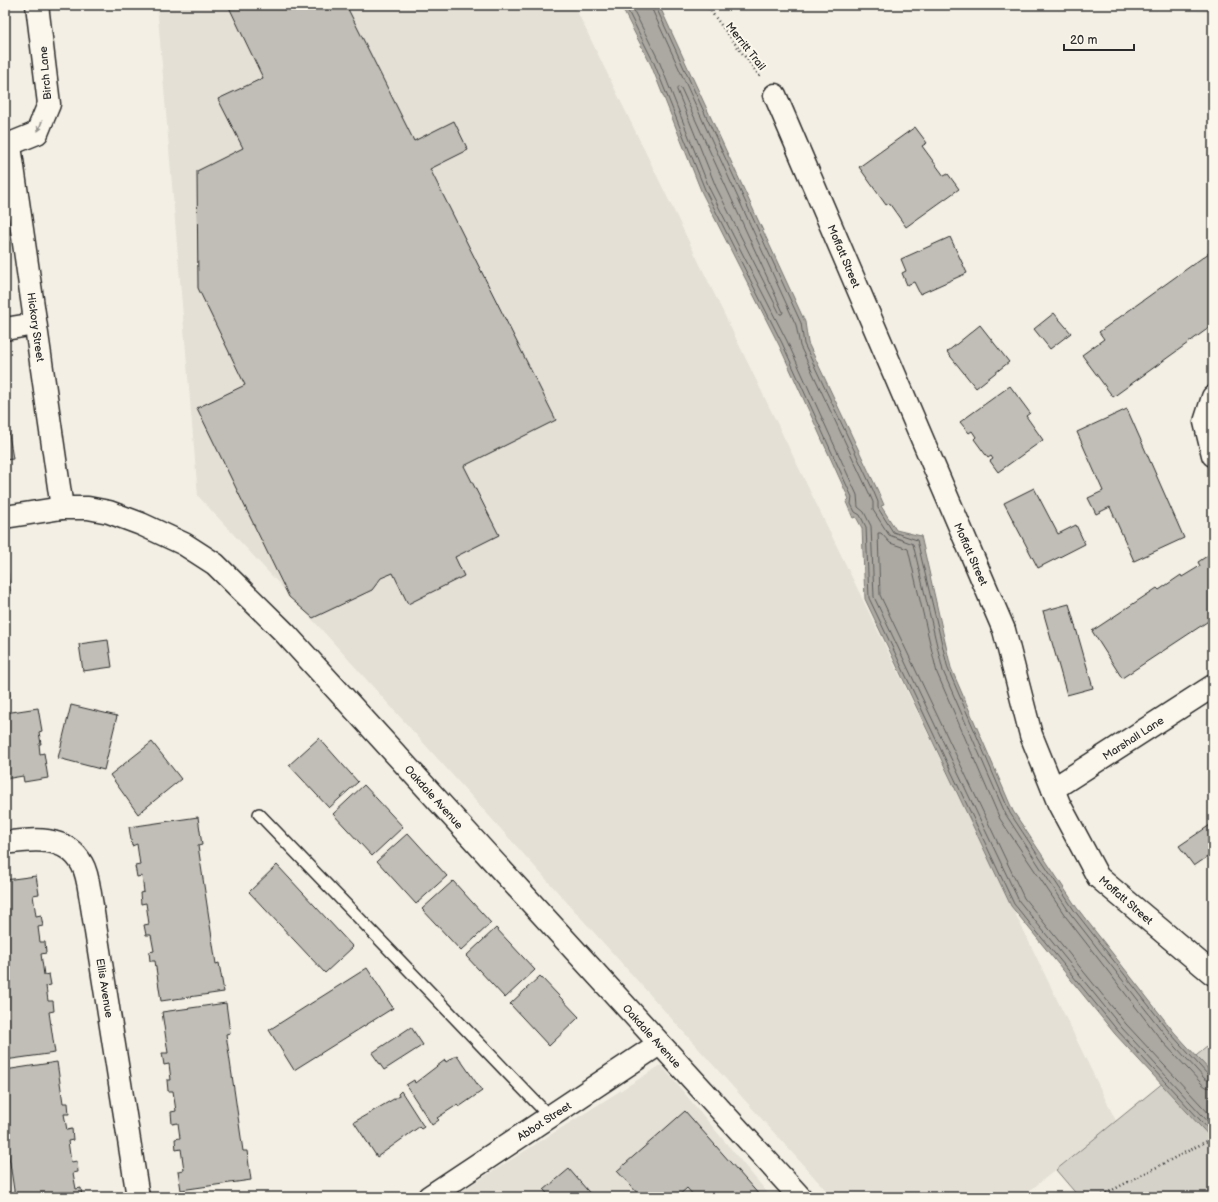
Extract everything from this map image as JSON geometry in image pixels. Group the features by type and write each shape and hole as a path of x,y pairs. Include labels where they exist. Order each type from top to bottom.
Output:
{"street":[{"name":"Birch Lane","path":"8,146 37,133 49,104 37,5"},
{"name":"Moffatt Street","path":"775,95 1004,630 1031,735 1059,804 1098,877 1213,974"},
{"name":"Hickory Street","path":"8,146 62,508"},
{"path":"5,329 35,324"},
{"path":"1213,398 1205,422 1213,455"},
{"name":"Oakdale Avenue","path":"5,517 62,508 88,508 122,517 184,544 215,564 284,632 800,1197"},
{"name":"Marshall Lane","path":"1053,790 1213,686"},
{"name":"Ellis Avenue","path":"5,843 33,839 48,840 72,851 83,865 92,900 138,1197"},
{"name":"Abbot Street","path":"429,1197 551,1118 659,1044"}],"lane":[{"path":"259,814 551,1118"}],"path":[{"name":"Merritt Trail","path":"706,5 732,41 775,95"},
{"path":"1099,1197 1213,1138"},
{"path":"1208,1140 1213,1146"}],"shaded area":[{"path":"157,5 574,5 1116,1121 1022,1197 832,1197 321,629 198,496"},
{"path":"1145,5 1213,5 1213,13"},
{"path":"1213,1042 1213,1197 1079,1197 1056,1170"},
{"path":"661,1065 771,1197 452,1197"}],"water":[{"path":"618,5 659,5 805,322 808,343 877,489 884,505 881,506 896,530 921,536 951,668 1013,811 1077,908 1174,1032 1213,1074 1213,1140 1115,1034 1011,906 865,599 862,528 856,517 853,518 846,502 849,499 779,345 702,193 651,65 622,8"}],"building":[{"path":"228,5 346,5 414,141 454,121 468,150 430,169 556,420 464,466 499,535 455,557 464,576 408,604 393,573 381,578 372,590 313,618 289,597 197,408 245,385 198,288 197,171 243,148 218,99 263,78"},
{"path":"915,127 927,143 922,146 944,176 948,174 959,189 906,227 889,203 886,205 859,167"},
{"path":"950,237 967,273 920,294 914,282 907,285 902,273 906,271 901,259"},
{"path":"1213,250 1213,325 1113,397 1082,355 1104,339 1099,332"},
{"path":"1054,313 1071,333 1050,349 1034,329"},
{"path":"980,325 1009,362 976,388 947,352"},
{"path":"1010,386 1030,413 1026,416 1043,440 998,472 990,461 993,459 991,456 988,458 974,439 976,437 972,431 969,433 960,422"},
{"path":"5,409 13,459 5,460"},
{"path":"1127,409 1184,538 1134,561 1110,507 1096,514 1088,498 1103,491 1077,432"},
{"path":"1034,488 1058,534 1076,525 1085,544 1038,568 1004,503"},
{"path":"1213,552 1213,618 1122,678 1092,631 1157,588 1159,590 1181,575 1182,577 1200,566 1198,562"},
{"path":"5,566 7,566 10,591 5,591"},
{"path":"1069,604 1093,688 1067,695 1043,611"},
{"path":"108,640 112,667 83,671 79,644"},
{"path":"6,667 10,696 5,697 5,668"},
{"path":"71,705 117,716 104,770 58,758"},
{"path":"38,708 42,731 39,732 41,744 39,744 40,754 44,753 48,778 24,782 23,776 5,779 5,713"},
{"path":"319,738 358,782 329,808 289,765"},
{"path":"152,742 181,779 138,814 110,775"},
{"path":"364,785 403,827 372,856 333,814"},
{"path":"198,817 202,845 198,846 216,964 219,963 224,992 161,1001 155,961 150,961 149,952 154,951 151,935 146,935 144,925 149,924 146,903 141,904 140,893 144,892 142,876 137,877 135,866 140,865 137,844 132,846 129,827"},
{"path":"1213,823 1213,853 1194,866 1179,846"},
{"path":"408,833 447,876 416,904 377,861"},
{"path":"277,865 353,947 325,973 249,892"},
{"path":"36,876 39,894 33,895 36,916 41,915 43,926 38,927 40,942 45,942 46,953 41,954 44,975 49,974 51,985 46,986 48,1001 53,1001 54,1011 49,1012 55,1053 5,1060 5,880"},
{"path":"453,881 491,923 461,951 422,909"},
{"path":"496,928 535,970 505,998 466,956"},
{"path":"367,968 393,1008 294,1070 269,1030"},
{"path":"540,976 579,1017 549,1046 510,1004"},
{"path":"226,1003 230,1033 226,1034 243,1151 247,1151 251,1180 181,1190 178,1171 184,1170 181,1149 176,1150 175,1139 180,1138 178,1123 172,1124 171,1112 176,1111 173,1091 168,1091 167,1080 171,1080 169,1064 164,1065 162,1053 168,1053 162,1012"},
{"path":"411,1027 423,1045 384,1070 372,1053"},
{"path":"457,1055 482,1091 459,1107 457,1105 437,1118 439,1120 432,1125 406,1085 414,1080 415,1083 445,1060 446,1062"},
{"path":"57,1062 63,1103 68,1103 69,1114 64,1114 67,1130 72,1129 73,1140 68,1141 71,1162 77,1161 78,1172 73,1173 76,1189 81,1188 82,1197 15,1197 5,1129 5,1070"},
{"path":"401,1091 424,1127 421,1129 419,1127 377,1157 354,1122 399,1096 398,1094"},
{"path":"685,1111 761,1197 695,1197 687,1188 677,1197 641,1197 617,1171"},
{"path":"569,1169 593,1197 550,1197 544,1190"}]}
